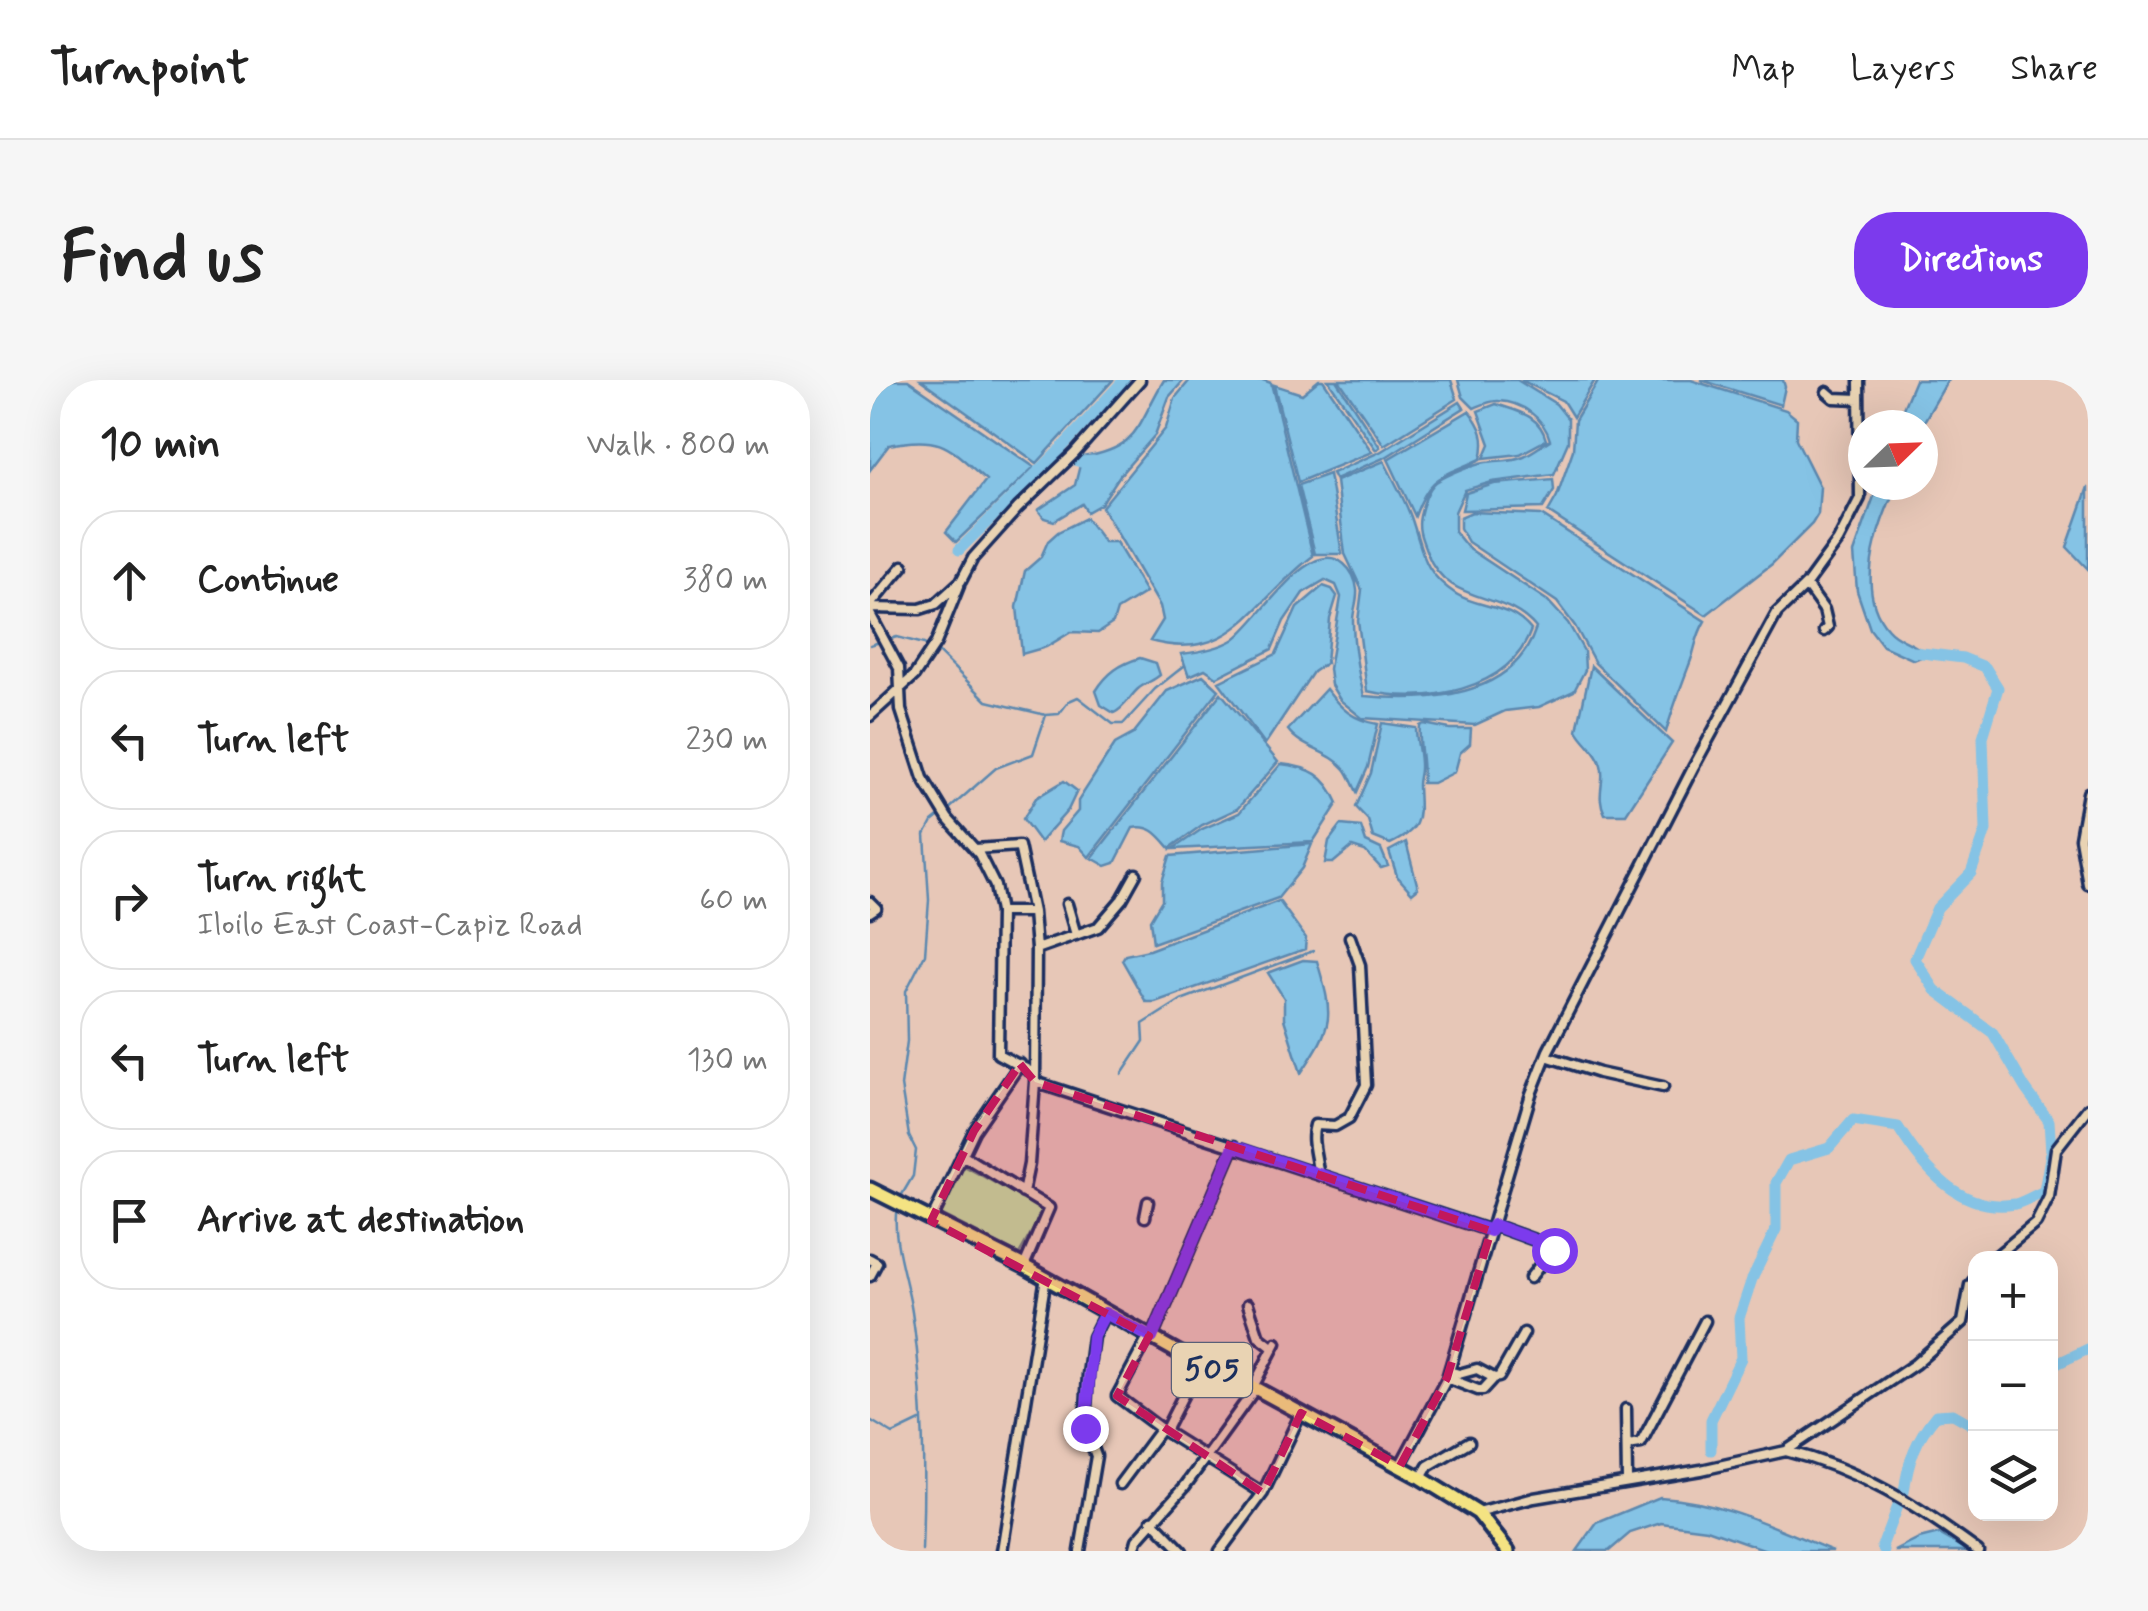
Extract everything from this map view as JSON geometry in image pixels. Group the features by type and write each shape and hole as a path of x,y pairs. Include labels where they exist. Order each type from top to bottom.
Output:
{"main road":[{"name":"505","path":"870,1190 1046,1277 1199,1364 1254,1388 1400,1466 1478,1513 1508,1551"}],"street":[{"path":"870,716 914,676 936,643 974,558 1140,380"},
{"path":"1400,1466 1448,1375 1530,1094 1546,1056 1694,766 1778,614 1838,542 1860,498 1859,380"},
{"path":"1827,392 1834,398 1858,398"},
{"path":"870,609 903,566"},
{"path":"870,609 920,609 936,604 961,581"},
{"path":"1806,585 1824,610 1828,627 1824,630"},
{"path":"870,609 880,637 899,668 902,710 923,778 948,819 975,849 995,886 1000,912 998,1054 1020,1064 1035,1078 1234,1146 1554,1247 1530,1278"},
{"path":"2088,793 2080,838 2088,884"},
{"path":"975,849 1019,846 1032,912 1036,950 1035,1078 1023,1193"},
{"path":"1036,950 1098,927 1122,899 1136,874"},
{"path":"870,902 876,908 870,912"},
{"path":"1066,904 1076,935"},
{"path":"1000,912 1032,912"},
{"path":"1318,1173 1312,1137 1316,1125 1335,1126 1349,1118 1366,1085 1360,965 1350,937"},
{"path":"1546,1056 1598,1073 1663,1087"},
{"path":"931,1221 974,1131 1020,1064"},
{"path":"2002,1251 2036,1223 2049,1197 2056,1149 2086,1114"},
{"path":"1234,1146 1151,1337 1116,1396 1263,1493"},
{"path":"962,1155 1050,1208 1024,1266"},
{"path":"1145,1217 1148,1202"},
{"path":"870,1258 877,1263 870,1276"},
{"path":"1002,1551 1046,1277"},
{"path":"1478,1513 1786,1451 1915,1364 1963,1322 1968,1296"},
{"path":"1134,1551 1137,1540 1207,1457 1254,1388 1274,1345 1259,1337 1248,1304"},
{"path":"1080,1551 1096,1456 1085,1428 1088,1374 1093,1336 1105,1313"},
{"path":"1628,1445 1642,1444 1705,1321"},
{"path":"1448,1375 1484,1390 1499,1376 1524,1333"},
{"path":"1120,1484 1163,1430 1199,1364"},
{"path":"1448,1375 1477,1369 1494,1378"},
{"path":"1626,1409 1627,1480"},
{"path":"1220,1551 1263,1493 1301,1413"},
{"path":"1420,1478 1428,1466 1469,1442"},
{"path":"1786,1451 1817,1458 1873,1480 1978,1551"},
{"path":"1152,1520 1182,1551"},
{"path":"1230,1541 1237,1551"}],"highlighted area":[{"path":"1020,1064 1035,1082 1491,1231 1447,1378 1400,1466 1301,1413 1263,1493 1117,1396 1149,1336 931,1221 974,1131"}],"green space":[{"path":"964,1166 1044,1210 1019,1254 940,1214"}],"water":[{"path":"870,380 908,380 1034,467 956,542 946,532 986,480 944,446 921,441 889,445 870,470"},
{"path":"921,380 1113,380 1037,463"},
{"path":"1164,380 1184,380 1169,397 1155,435 1101,504 1087,512 1082,504 1054,521 1044,518 1038,510 1075,485 1082,457 1115,448 1135,432"},
{"path":"1190,380 1271,383 1313,556 1223,636 1179,646 1150,641 1163,620 1160,606 1102,507 1166,428 1175,398"},
{"path":"1323,380 1372,452 1298,482 1274,385 1302,394"},
{"path":"1328,380 1336,380 1380,447 1376,450"},
{"path":"1339,380 1451,380 1457,399 1384,445"},
{"path":"1458,380 1517,380 1556,404 1568,419 1568,442 1554,474 1492,482 1465,490 1455,512 1455,532 1468,548 1548,601 1568,623 1584,651 1585,670 1574,691 1539,707 1505,711 1475,725 1362,718 1340,700 1331,685 1329,669 1341,597 1336,585 1325,580 1303,593 1284,621 1272,649 1217,677 1205,669 1189,676 1181,654 1233,640 1300,570 1330,558 1347,566 1356,586 1354,639 1364,696 1414,698 1465,691 1508,669 1525,652 1536,628 1508,607 1449,582 1427,553 1419,521 1430,488 1436,482 1474,465 1520,458 1550,440 1537,418 1516,404 1496,401 1474,408 1463,397"},
{"path":"1521,380 1595,380 1573,417 1563,401"},
{"path":"1599,380 1691,380 1786,410 1797,419 1796,439 1820,487 1818,514 1772,564 1706,615 1548,512 1573,450 1575,420"},
{"path":"1701,380 1783,380 1785,387 1781,405"},
{"path":"1915,380 1948,380 1931,410 1902,410"},
{"path":"1460,402 1464,408 1386,457 1335,479 1332,473 1380,452"},
{"path":"1496,404 1533,419 1546,440 1520,454 1484,458 1490,444 1478,411"},
{"path":"1469,411 1482,434 1481,459 1432,484 1415,516 1388,459"},
{"path":"1384,461 1408,510 1425,560 1436,577 1456,594 1513,615 1531,630 1520,651 1504,668 1462,689 1414,696 1367,691 1358,621 1362,590 1345,554 1336,481"},
{"path":"1329,474 1342,554 1315,554 1298,485"},
{"path":"1553,479 1554,490 1543,508 1462,510 1466,493 1494,484"},
{"path":"2088,487 2088,569 2067,547"},
{"path":"1873,500 1891,500 1872,557 1872,596 1888,629 1926,655 1914,660 1883,646 1870,629 1857,591 1854,553"},
{"path":"1472,512 1541,515 1705,621 1666,732 1595,663 1557,602 1468,542 1460,528 1460,517"},
{"path":"1086,518 1104,542 1116,542 1146,592 1117,610 1113,623 1098,633 1071,632 1046,647 1022,654 1017,607 1025,571 1041,557 1048,541 1058,532"},
{"path":"1323,586 1337,596 1330,619 1326,663 1313,672 1265,744 1219,682 1276,654 1297,608"},
{"path":"1140,658 1156,663 1160,675 1138,689 1114,713 1101,705 1096,691 1105,679 1120,666"},
{"path":"1591,666 1672,743 1626,814 1605,814 1601,765 1577,730"},
{"path":"1203,675 1219,690 1089,857 1079,846 1059,841 1061,831 1078,811 1078,801 1115,744 1133,734 1167,691"},
{"path":"1326,689 1348,712 1378,724 1368,767 1357,792 1339,763 1301,742 1288,730"},
{"path":"1221,693 1278,762 1237,809 1202,825 1170,848 1154,832 1139,827 1133,828 1115,863 1106,866 1092,858"},
{"path":"1382,723 1416,728 1420,759 1417,820 1409,833 1390,844 1373,837 1368,820 1356,807 1371,773"},
{"path":"1420,726 1471,729 1470,744 1460,753 1455,772 1433,783 1422,783"},
{"path":"1281,764 1316,774 1338,803 1313,842 1173,849 1202,829 1239,813"},
{"path":"1064,781 1077,791 1068,810 1040,842 1023,819 1036,798"},
{"path":"1341,825 1361,827 1366,842 1381,849 1388,866 1381,868 1365,851 1352,847 1333,863 1325,863 1329,841"},
{"path":"1406,842 1418,888 1412,893 1397,876 1389,851"},
{"path":"1312,844 1302,868 1278,898 1153,943 1150,920 1162,900 1162,882 1170,856"},
{"path":"1279,901 1306,938 1305,949 1155,1002 1146,1002 1122,960 1125,955 1149,950"},
{"path":"1303,960 1317,961 1328,1020 1320,1043 1301,1073 1284,1019 1284,998 1268,973"},
{"path":"1660,1497 1727,1510 1833,1551 1769,1551 1707,1529 1661,1523 1630,1533 1609,1551 1577,1551 1597,1523"},
{"path":"1939,1534 1969,1551 1895,1551 1919,1539"}],"waterway":[{"path":"1056,454 1124,380"},
{"path":"959,550 1056,454 1081,462 1093,461"},
{"path":"870,645 897,637 924,644 937,651 987,701 1046,715 1059,714 1069,701 1078,697 1113,724 1123,724 1155,689 1184,666"},
{"path":"1711,1450 1711,1420 1741,1358 1739,1318 1776,1229 1776,1183 1789,1160 1829,1148 1853,1120 1898,1127 1932,1172 1961,1195 1978,1202 2015,1204 2044,1191 2051,1152 2049,1121 1993,1033 1935,990 1915,959 1937,908 1971,873 1986,830 1983,737 1998,688 1985,667 1963,658 1914,652"},
{"path":"948,810 996,768 1033,754 1046,715"},
{"path":"900,1198 913,1176 916,1150 909,1136 901,1086 907,1041 906,991 925,954 929,900 925,835 942,814"},
{"path":"1122,1074 1144,1041 1143,1024 1181,1000 1313,951"},
{"path":"897,1206 896,1232 912,1312 921,1402 922,1551"},
{"path":"2058,1363 2088,1349"},
{"path":"1904,1492 1914,1451 1936,1415 1953,1414 1968,1422"},
{"path":"870,1420 893,1434 920,1421"},
{"path":"1884,1551 1882,1546 1897,1506"}],"route":[{"path":"1085,1428 1093,1336 1105,1313 1152,1338 1234,1146 1491,1231 1493,1225 1532,1237 1554,1250"}]}
